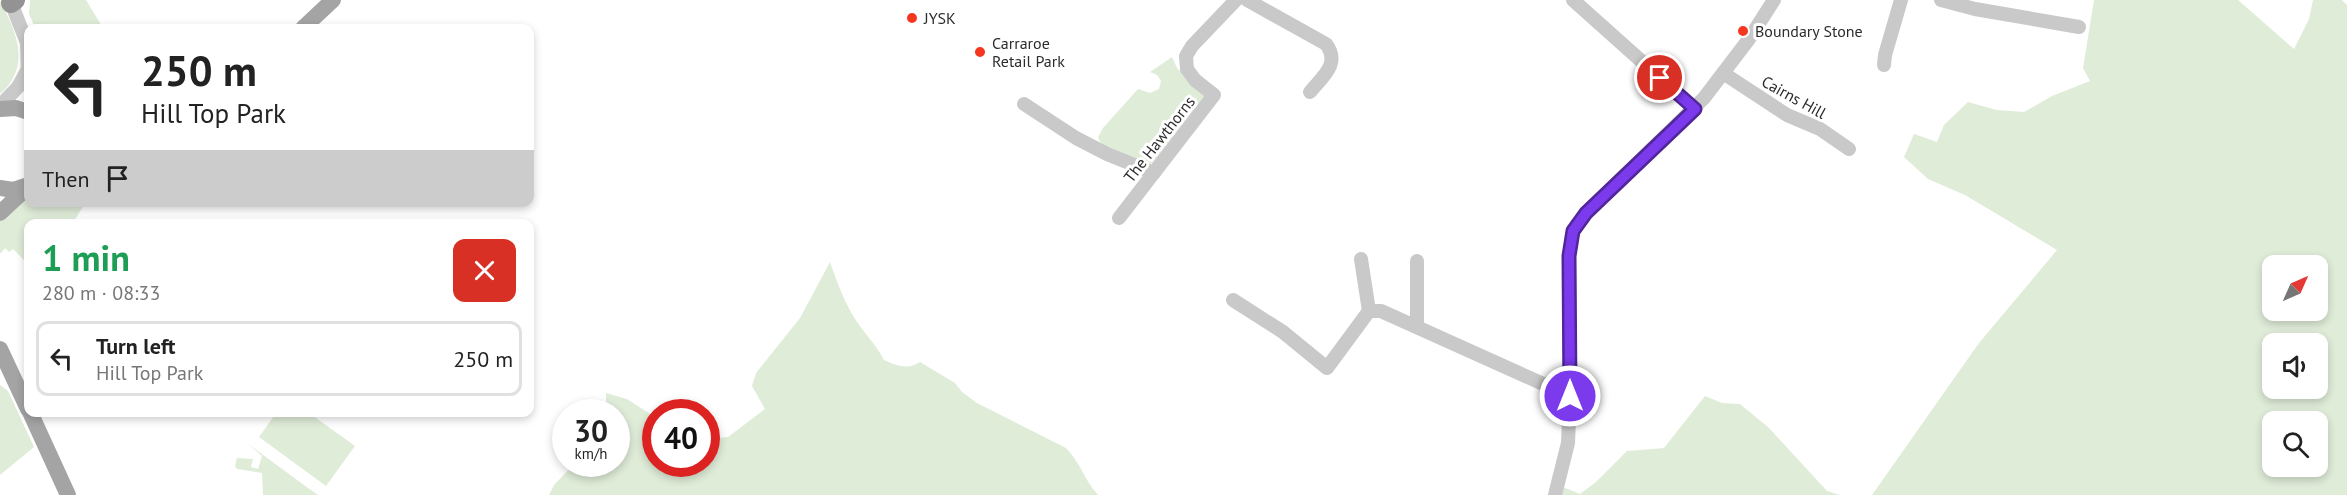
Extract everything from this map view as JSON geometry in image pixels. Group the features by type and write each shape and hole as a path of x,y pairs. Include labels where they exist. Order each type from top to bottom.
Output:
{"main road":[{"path":"307,24 333,0"},
{"path":"0,107 24,111"},
{"path":"0,188 13,190 24,187"},
{"path":"0,213 24,190"},
{"path":"0,349 24,400"},
{"path":"0,378 16,382"},
{"path":"32,417 68,495"}],"street":[{"name":"The Hawthorns","path":"1119,218 1214,95 1195,80 1187,69 1186,56 1236,0"},
{"path":"1247,0 1326,44 1332,51 1333,59 1329,68 1310,92"},
{"path":"1573,0 1695,109"},
{"path":"1555,495 1568,442 1569,256 1573,231 1586,213 1695,109 1767,14 1774,0"},
{"path":"1884,65 1885,54 1901,0"},
{"path":"1941,0 1974,9 2079,27"},
{"path":"12,1 24,35"},
{"name":"Cairns Hill","path":"1723,73 1787,115 1820,129 1849,149"},
{"path":"0,107 24,78"},
{"path":"1024,104 1076,138 1107,154 1154,173"},
{"path":"1233,300 1284,332 1327,368 1369,311 1361,259"},
{"path":"1417,261 1417,327"},
{"path":"1369,311 1381,311 1570,396"}],"green space":[{"path":"30,0 86,0 101,24 33,24 29,14"},
{"path":"2094,0 2238,0 2294,49 2309,19 2313,0 2342,0 2347,5 2347,495 1872,495 1979,343 2057,250 1965,195 1928,179 1904,157 1914,134 1937,142 1944,125 1968,102 1997,110 2024,112 2052,96 2090,81 2083,68"},
{"path":"0,1 16,37 18,61 10,84 0,94"},
{"path":"1172,57 1177,68 1204,93 1205,98 1156,163 1148,164 1103,148 1098,137 1103,128 1138,89 1150,93 1159,89 1161,81 1157,75 1150,72"},
{"path":"24,200 24,207 83,207 75,219 24,219 24,260 13,249 9,252 5,248 0,254 0,218"},
{"path":"830,262 853,315 884,360 902,366 911,366 920,362 955,383 962,392 977,403 1066,448 1098,495 549,495 562,477 630,477 630,401 642,409 642,477 720,477 720,438 728,437 765,409 752,386 756,373 800,318"},
{"path":"0,385 8,391 34,447 0,475"},
{"path":"606,393 627,399 606,399"},
{"path":"1705,396 1722,403 1740,404 1768,427 1827,491 1840,495 1560,495 1563,487 1580,494 1596,482 1627,451 1664,448"},
{"path":"273,417 315,417 355,446 326,486 259,437"},
{"path":"247,443 318,495 263,495 262,473 237,469 235,466 237,458 253,459 251,467 258,469 262,456"}],"place":[{"name":"JYSK","path":"912,18"},
{"name":"Boundary Stone","path":"1743,31"},
{"name":"Carraroe Retail Park","path":"980,52"}],"route":[{"path":"1570,396 1569,256 1573,231 1586,213 1695,109 1660,78"}]}
